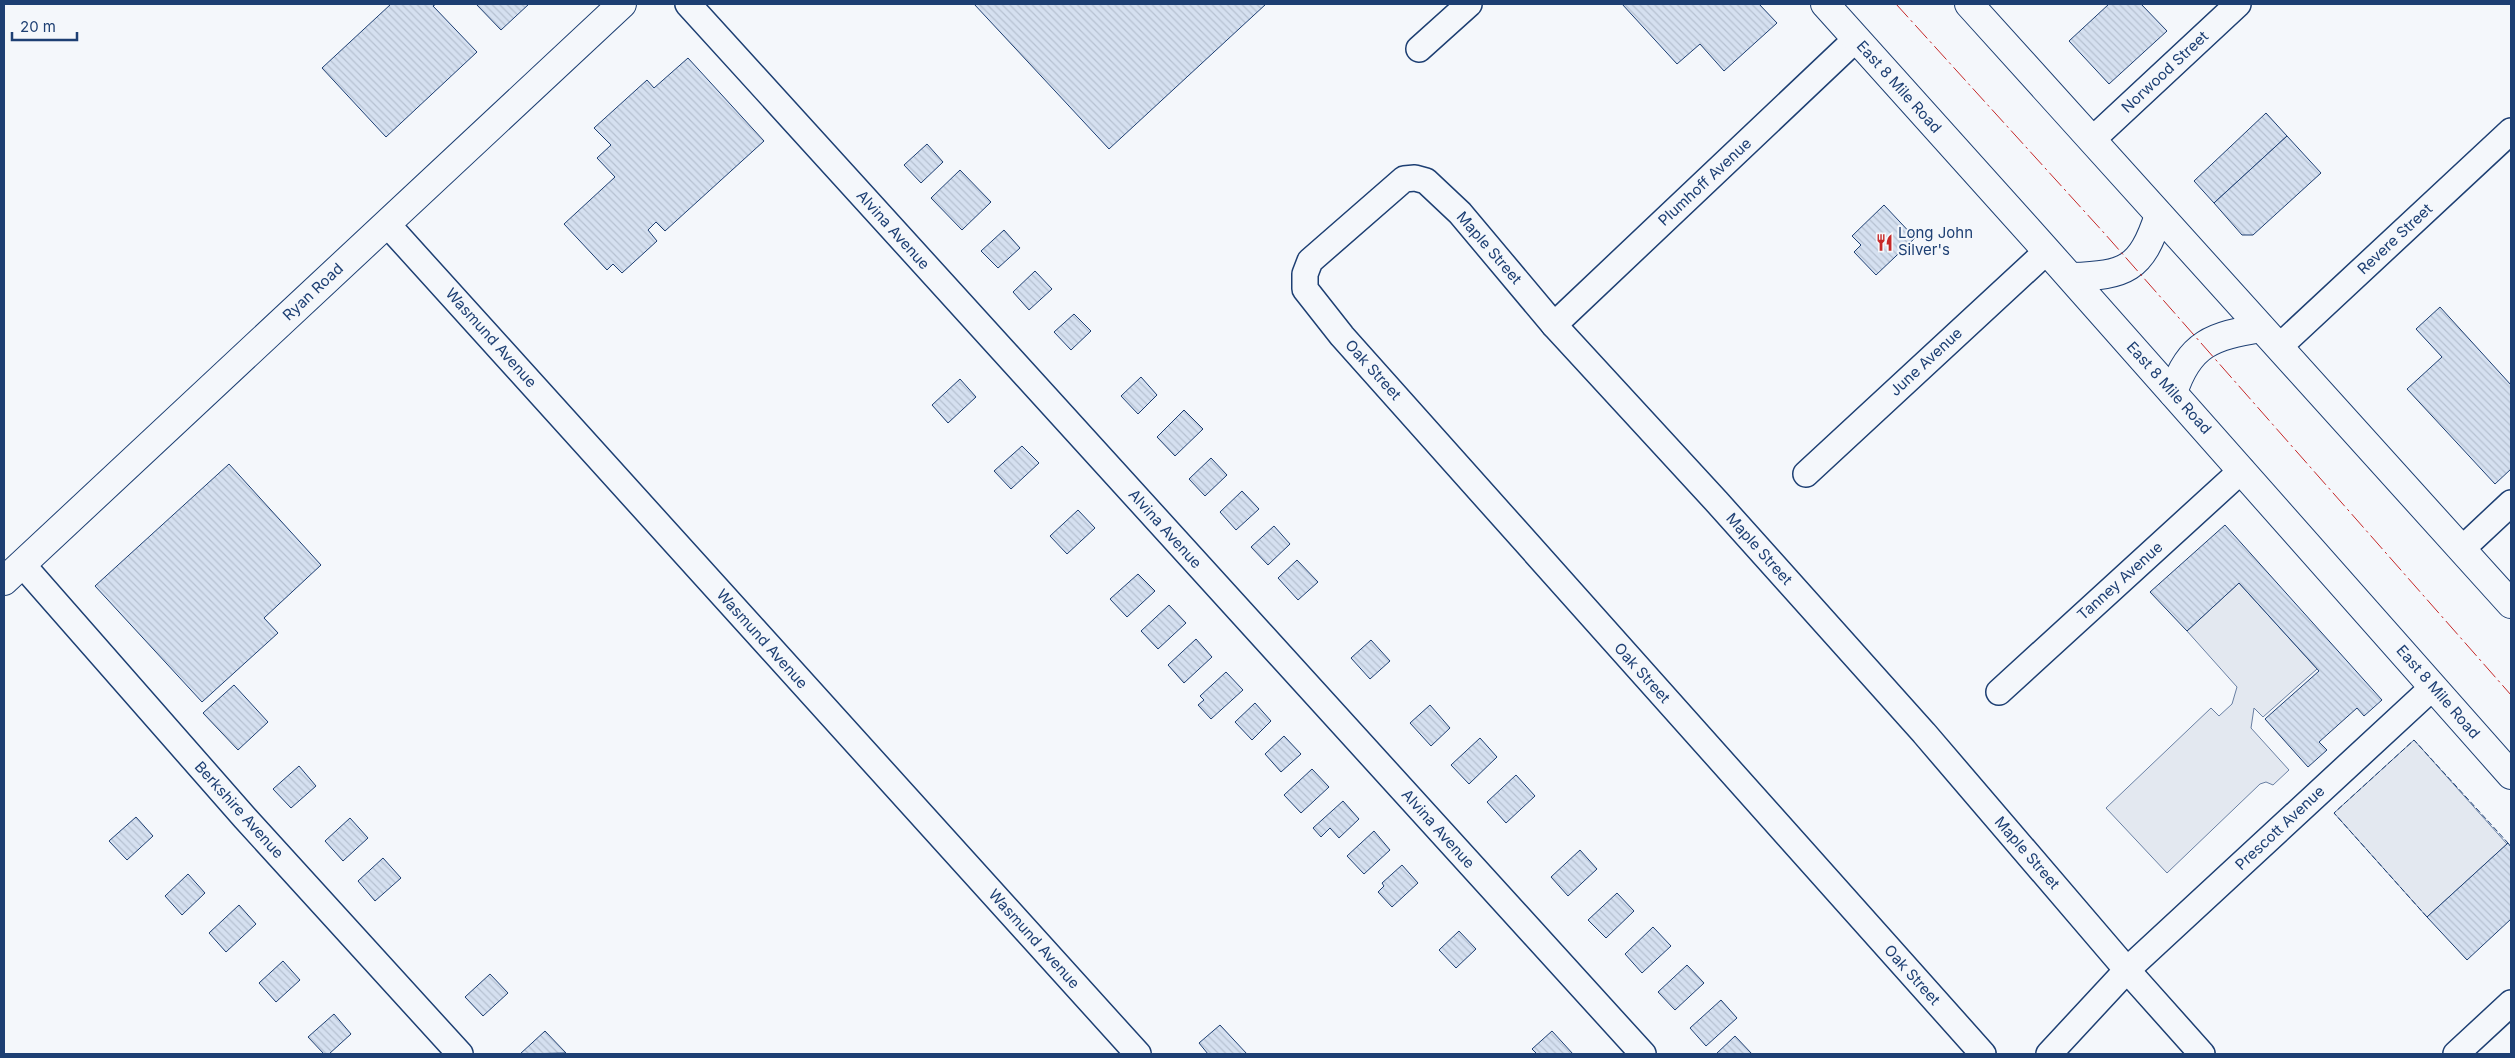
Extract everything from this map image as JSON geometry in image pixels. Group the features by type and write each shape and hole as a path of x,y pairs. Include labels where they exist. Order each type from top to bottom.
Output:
{"main road":[{"name":"Ryan Road","path":"13,572 622,4"},
{"name":"East 8 Mile Road","path":"1825,4 2047,250 2511,775"},
{"path":"1969,4 2511,604"},
{"path":"2071,277 2103,276 2132,265 2143,253 2159,215"},
{"path":"2173,393 2180,373 2198,348 2227,334 2270,338"}],"street":[{"name":"Alvina Avenue","path":"688,4 1643,1054"},
{"path":"1419,49 1468,4"},
{"name":"Norwood Street","path":"2092,140 2238,4"},
{"name":"Plumhoff Avenue","path":"1554,325 1856,39"},
{"name":"Revere Street","path":"2270,338 2511,132"},
{"name":"Maple Street","path":"1305,288 1305,274 1310,262 1404,179 1415,178 1426,181 1460,213 1554,325 1917,726 2127,970 2202,1054"},
{"name":"Wasmund Avenue","path":"387,224 1138,1054"},
{"name":"June Avenue","path":"1806,474 2047,250"},
{"name":"Oak Street","path":"1305,288 1349,344 1983,1054"},
{"name":"Tanney Avenue","path":"1998,692 2242,470"},
{"path":"2462,549 2511,503"},
{"name":"Berkshire Avenue","path":"13,572 245,818 460,1054"},
{"name":"Prescott Avenue","path":"2049,1054 2127,970 2433,686"},
{"path":"2456,1054 2510,1006"}],"shaded area":[{"path":"2239,583 2317,669 2263,717 2254,708 2251,728 2289,770 2273,785 2266,782 2260,784 2167,873 2106,808 2211,708 2219,716 2232,704 2237,687 2187,631"},
{"path":"2414,740 2507,844 2427,917 2334,813"}],"building":[{"path":"391,4 436,4 433,6 477,52 386,137 322,68"},
{"path":"476,4 529,4 501,30"},
{"path":"974,4 1266,4 1109,149"},
{"path":"1622,4 1759,4 1777,23 1724,71 1700,44 1677,64"},
{"path":"2109,4 2141,4 2167,31 2109,84 2069,41"},
{"path":"688,58 764,141 665,231 656,222 648,230 657,241 622,273 613,264 607,270 564,224 615,177 597,158 611,145 594,128 647,80 654,88"},
{"path":"2266,113 2287,136 2214,203 2194,181"},
{"path":"2287,136 2321,173 2253,235 2242,235 2214,203"},
{"path":"927,144 943,162 921,183 904,165"},
{"path":"960,170 991,202 962,230 931,198"},
{"name":"Long John Silver's","path":"1884,205 1915,238 1876,275 1854,252 1861,245 1852,236"},
{"path":"1004,230 1020,248 998,268 981,251"},
{"path":"1035,271 1052,289 1029,310 1013,292"},
{"path":"2440,307 2511,385 2511,469 2495,484 2407,389 2442,357 2416,329"},
{"path":"1074,314 1091,331 1071,350 1054,332"},
{"path":"1141,377 1157,395 1138,414 1121,396"},
{"path":"960,379 976,397 948,423 932,405"},
{"path":"1184,410 1203,429 1175,456 1157,437"},
{"path":"1022,446 1039,463 1011,489 994,471"},
{"path":"1211,458 1227,475 1205,496 1189,479"},
{"path":"229,464 321,565 264,618 278,633 202,702 95,586"},
{"path":"1242,491 1259,509 1236,530 1220,512"},
{"path":"1078,510 1095,528 1067,554 1050,536"},
{"path":"2225,525 2382,700 2364,716 2357,708 2319,742 2327,750 2308,767 2265,719 2319,671 2239,583 2187,631 2150,592"},
{"path":"1274,526 1290,544 1268,565 1251,547"},
{"path":"1297,560 1318,582 1298,600 1278,578"},
{"path":"1138,574 1155,591 1127,617 1110,599"},
{"path":"1169,605 1186,623 1158,649 1141,631"},
{"path":"1196,639 1212,657 1184,683 1168,665"},
{"path":"1371,640 1390,661 1370,679 1351,658"},
{"path":"1226,672 1243,690 1211,719 1198,705 1204,700 1200,696"},
{"path":"234,685 268,722 238,750 203,713"},
{"path":"1255,703 1271,721 1252,740 1235,722"},
{"path":"1430,705 1450,728 1431,746 1410,723"},
{"path":"1284,736 1301,754 1281,772 1265,754"},
{"path":"1480,738 1497,757 1469,784 1451,765"},
{"path":"299,766 316,786 291,808 273,789"},
{"path":"1312,769 1329,787 1301,813 1284,795"},
{"path":"1516,775 1535,796 1506,823 1487,802"},
{"path":"1343,801 1359,819 1339,838 1330,828 1321,837 1313,828"},
{"path":"136,817 153,836 127,860 109,841"},
{"path":"350,818 368,838 343,861 325,841"},
{"path":"1374,831 1390,850 1364,874 1347,856"},
{"path":"2508,843 2511,847 2511,919 2467,960 2427,917"},
{"path":"1580,850 1597,869 1568,896 1551,877"},
{"path":"383,858 401,878 375,901 358,881"},
{"path":"1402,865 1418,883 1392,907 1378,892 1384,886 1382,883"},
{"path":"188,874 205,893 182,915 165,896"},
{"path":"1617,893 1634,911 1606,938 1588,920"},
{"path":"239,905 256,924 226,952 209,933"},
{"path":"1653,927 1671,946 1642,973 1625,954"},
{"path":"1459,931 1476,949 1456,968 1439,950"},
{"path":"283,961 300,980 276,1002 259,983"},
{"path":"1687,965 1704,983 1675,1010 1658,992"},
{"path":"490,974 508,993 483,1016 465,997"},
{"path":"1721,1000 1737,1018 1706,1046 1690,1028"},
{"path":"334,1014 351,1034 329,1054 324,1054 308,1037"},
{"path":"1220,1025 1247,1054 1208,1054 1199,1043"},
{"path":"545,1031 566,1053 520,1054"},
{"path":"1552,1031 1573,1054 1537,1054 1532,1049"},
{"path":"1735,1036 1752,1054 1716,1054"}],"fence":[{"path":"2427,917 2334,813 2414,740 2508,843"}],"power":[{"path":"1896,4 2105,234 2511,695"}],"place":[{"name":"Long John Silver's","path":"1884,242"}]}
